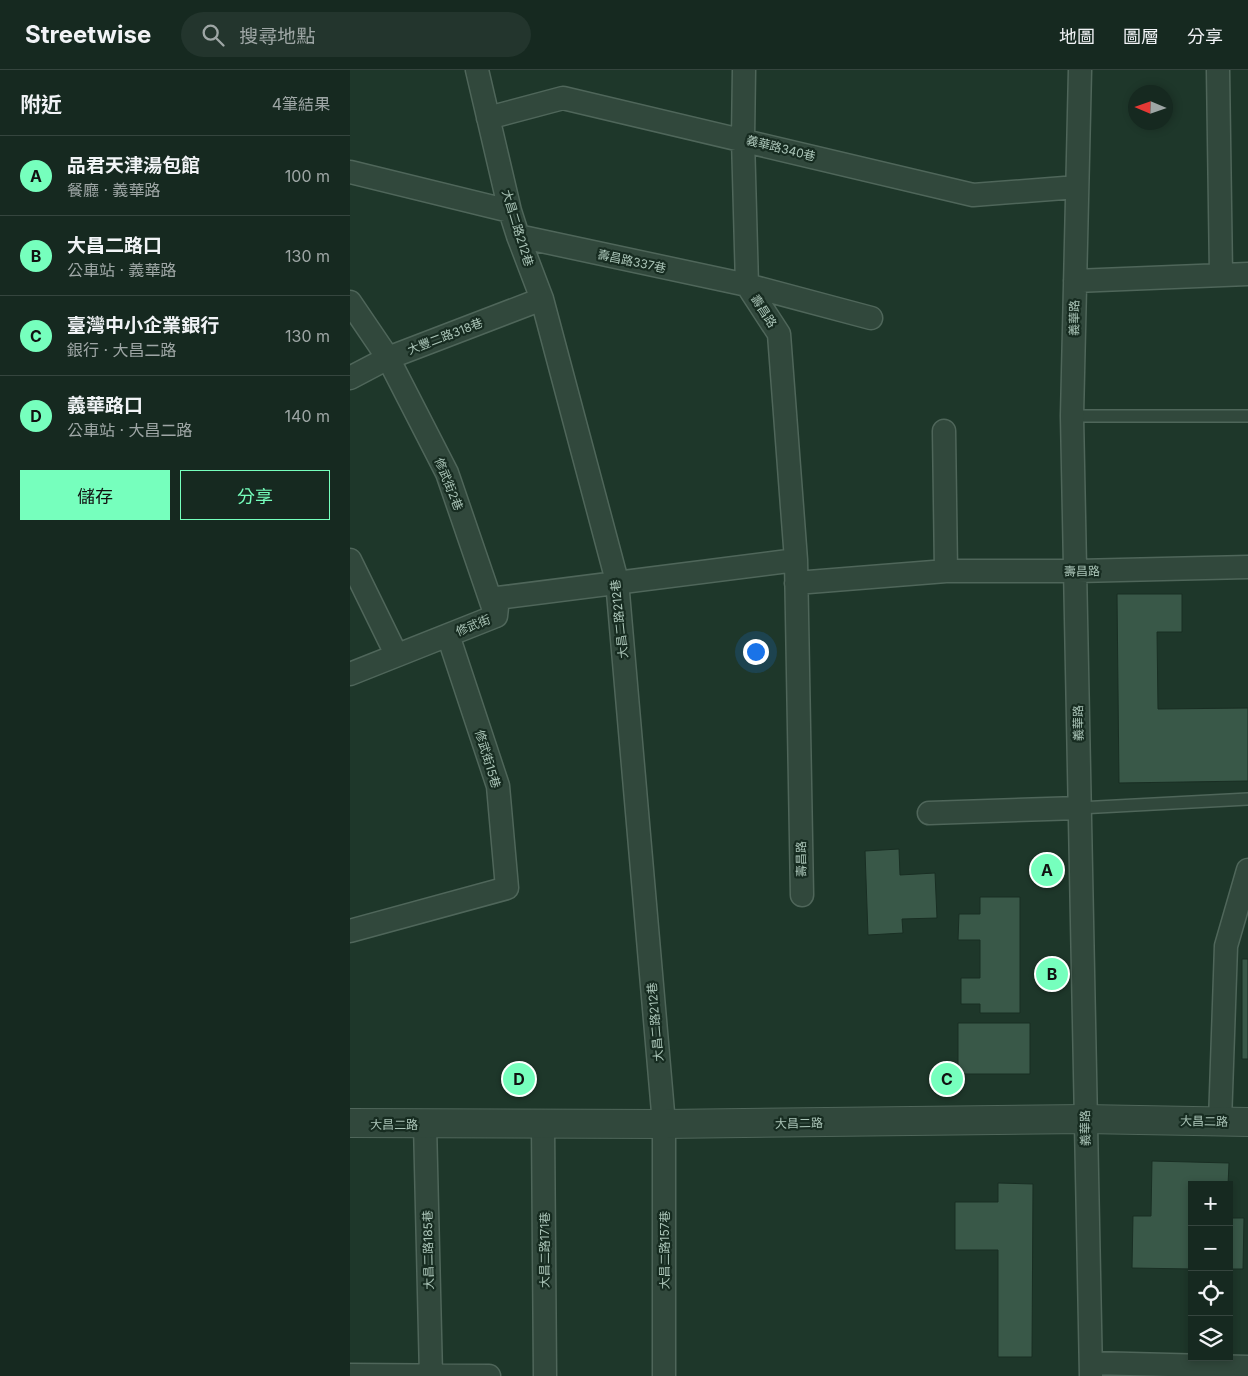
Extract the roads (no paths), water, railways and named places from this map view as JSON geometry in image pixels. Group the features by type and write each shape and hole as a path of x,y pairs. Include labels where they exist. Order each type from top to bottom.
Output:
{"street":[{"name":"大昌二路212巷","path":"478,70 510,211 542,298 617,581 664,1124"},
{"name":"壽昌路","path":"744,70 743,139 747,285 779,334 796,560 802,895"},
{"name":"義華路","path":"1080,70 1072,416 1077,571 1079,808 1091,1370"},
{"path":"1218,70 1221,275"},
{"name":"義華路340巷","path":"488,118 564,98 973,195 1077,187"},
{"path":"350,172 510,211"},
{"name":"壽昌路337巷","path":"518,236 747,285 871,318"},
{"path":"1075,281 1248,274"},
{"name":"大豐二路318巷","path":"350,378 388,358 542,298"},
{"name":"修武街2巷","path":"350,302 388,358 447,473 496,616"},
{"path":"944,431 946,571"},
{"path":"350,560 396,654"},
{"path":"617,581 796,560"},
{"name":"壽昌路","path":"796,583 946,571 1077,571 1248,567"},
{"name":"修武街","path":"350,674 396,654 496,616 498,598 617,581"},
{"name":"修武街15巷","path":"350,931 507,888 498,786 448,635"},
{"path":"929,813 1079,808"},
{"path":"1220,1122 1226,946 1248,870"},
{"name":"大昌二路","path":"350,1123 543,1125 1085,1119 1248,1122"},
{"name":"大昌二路185巷","path":"425,1124 431,1376"},
{"name":"大昌二路157巷","path":"664,1124 664,1376"},
{"name":"大昌二路171巷","path":"543,1125 545,1376"},
{"path":"1091,1370 1248,1367"},
{"path":"350,1375 489,1376"}],"lane":[{"path":"1072,416 1248,416"},
{"path":"1079,808 1248,799"}],"place":[{"name":"品君天津湯包館","path":"1047,870"},
{"name":"大昌二路口","path":"1052,974"},
{"name":"義華路口","path":"519,1079"},
{"name":"臺灣中小企業銀行","path":"947,1079"}]}
